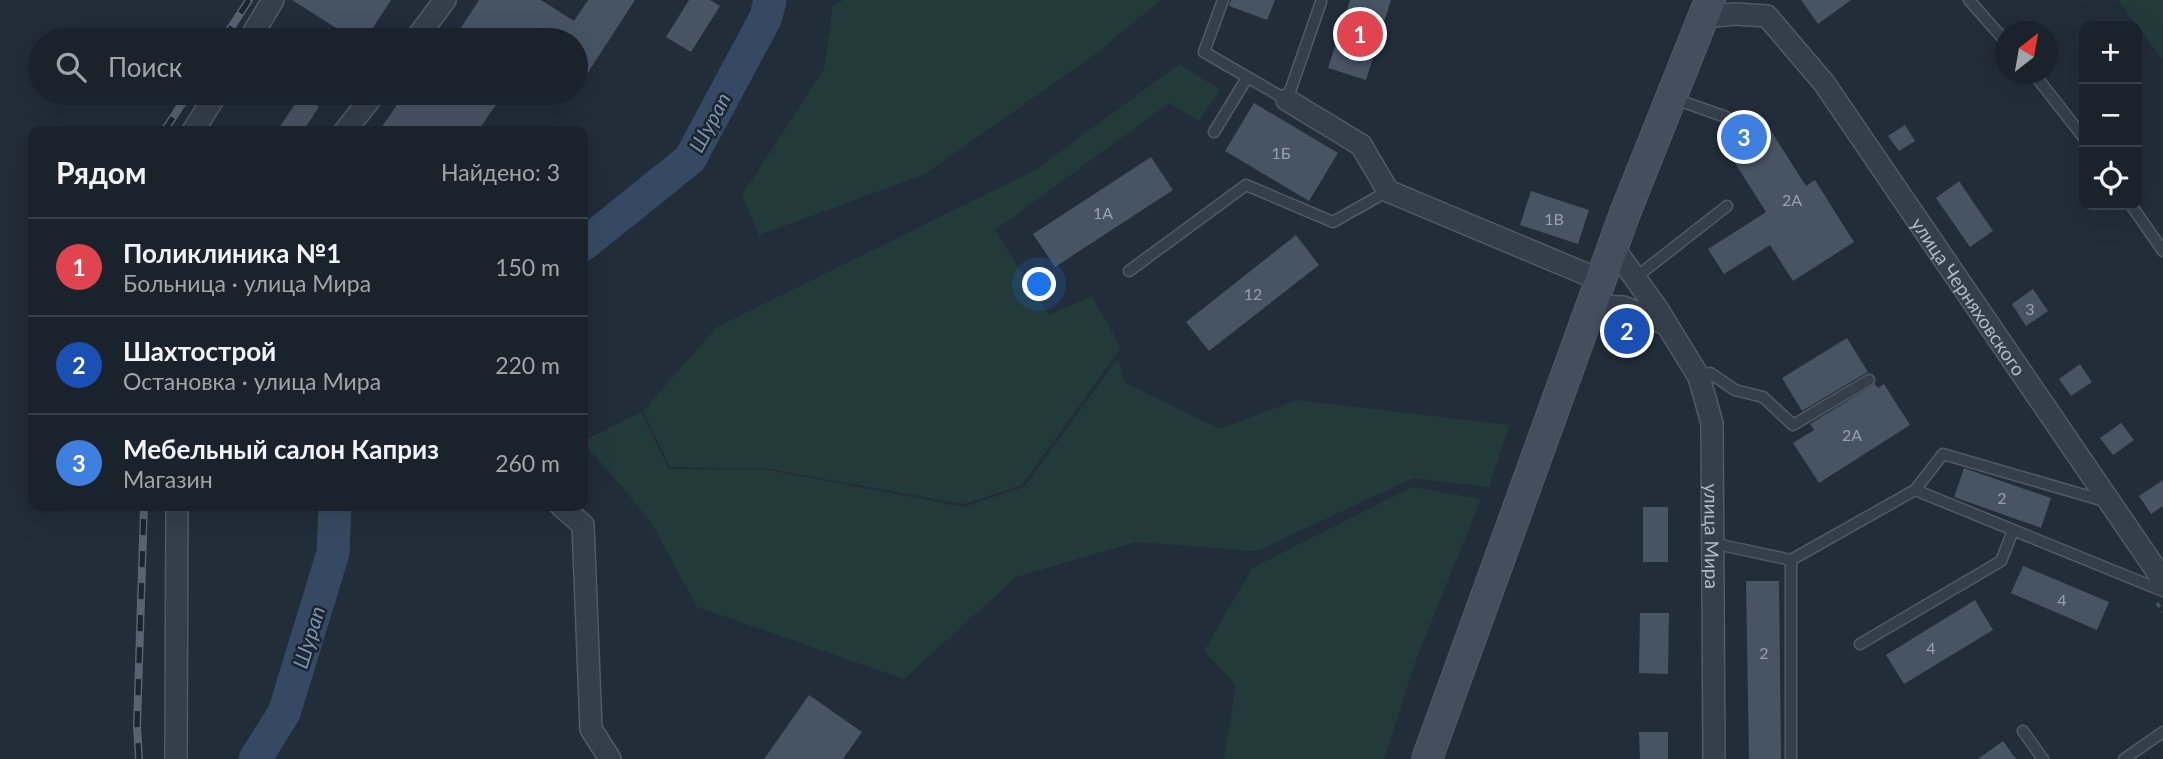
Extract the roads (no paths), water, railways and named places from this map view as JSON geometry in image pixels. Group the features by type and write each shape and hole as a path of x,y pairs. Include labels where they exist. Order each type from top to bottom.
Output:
{"main road":[{"path":"1427,759 1595,293 1707,8"}],"street":[{"path":"256,28 273,0"},
{"path":"424,28 445,0"},
{"name":"улица Черняховского","path":"1707,8 1735,14 1763,8 1824,83 2163,580"},
{"path":"1287,100 1361,145 1388,191 1623,307 1667,324"},
{"path":"196,126 209,105"},
{"path":"349,126 366,105"},
{"name":"улица Мира","path":"1613,247 1667,324 1699,377 1712,423 1710,543 1714,759"},
{"path":"176,759 177,511"},
{"path":"567,511 583,525 591,729 610,759"}],"lane":[{"path":"1223,0 1204,52 1287,100 1321,2"},
{"path":"1969,0 1995,30"},
{"path":"1214,132 1247,78"},
{"path":"2042,84 2079,132"},
{"path":"1672,98 1726,117"},
{"path":"1129,271 1246,184 1334,222 1388,191"},
{"path":"1635,278 1727,206"},
{"path":"2134,210 2163,251"},
{"path":"1699,377 1710,373 1735,390 1763,397 1793,425 1869,380"},
{"path":"1710,543 1791,560 1915,490 1943,454 2110,503"},
{"path":"1915,490 2163,592"},
{"path":"1860,644 2001,561 2013,531"},
{"path":"1791,560 1791,759"},
{"path":"2023,731 2043,759"},
{"path":"2124,759 2163,732"}],"waterway":[{"name":"Шурап","path":"588,241 690,159 766,17 770,0"},
{"name":"Шурап","path":"255,759 284,713 333,553 335,511"}],"railway":[{"path":"231,28 249,0"},
{"path":"167,126 181,105"},
{"path":"139,759 137,726 144,511"}],"place":[{"name":"Поликлиника №1","path":"1360,34"},
{"name":"Мебельный салон Каприз","path":"1744,137"},
{"name":"Шахтострой","path":"1627,331"}]}
